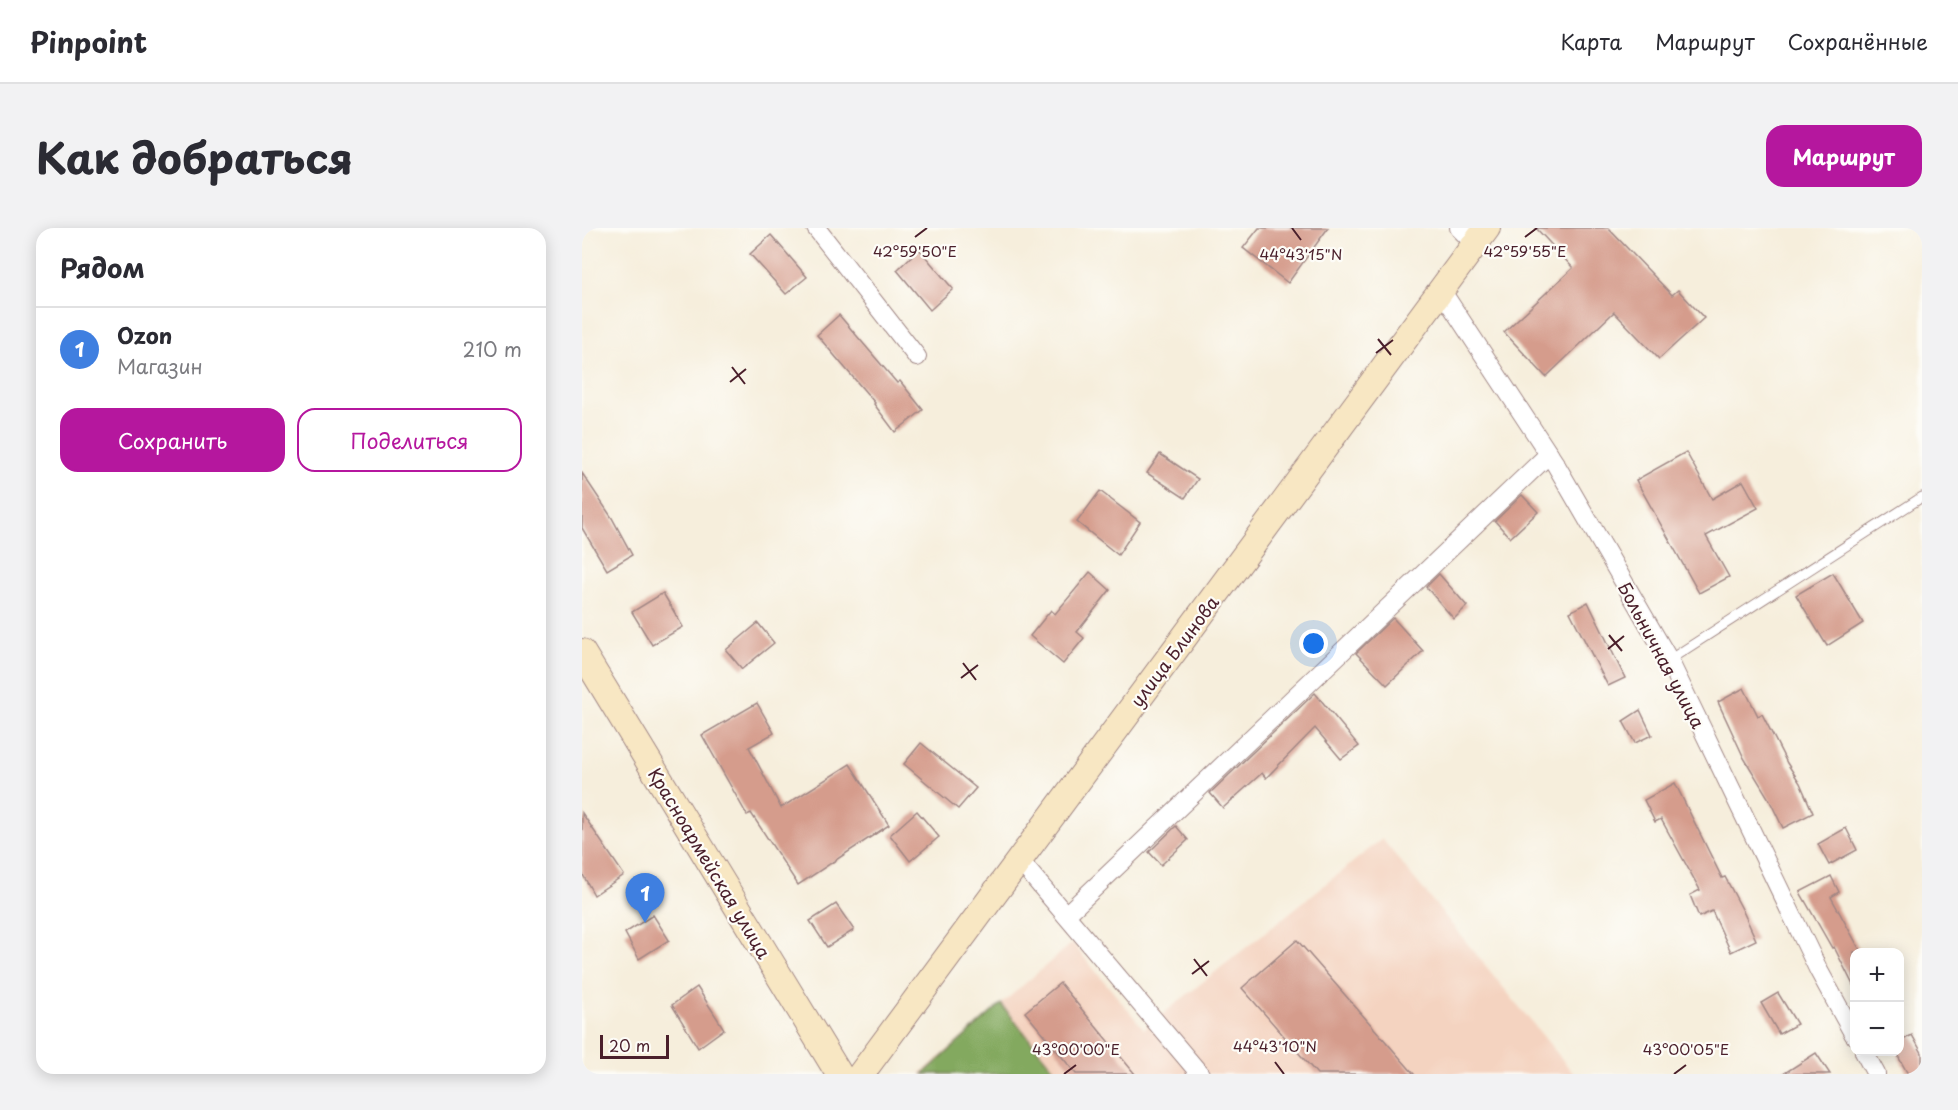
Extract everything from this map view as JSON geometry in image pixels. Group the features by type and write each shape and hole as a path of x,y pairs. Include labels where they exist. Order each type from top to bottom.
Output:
{"main road":[{"name":"улица Блинова","path":"861,1074 1441,290 1474,233"},
{"name":"Красноармейская улица","path":"582,652 838,1074"}],"street":[{"path":"816,228 917,357"},
{"name":"Больничная улица","path":"1441,290 1549,454 1669,660 1819,971 1850,1028"},
{"path":"1066,915 1549,454"},
{"path":"1019,860 1200,1074"},
{"path":"1866,1056 1876,1074"}],"lane":[{"path":"1669,660 1922,497"}],"shaded area":[{"path":"1382,839 1574,1074 920,1074 1072,943 1144,1029"}],"green space":[{"path":"1001,1004 1058,1074 923,1074"}],"building":[{"path":"1259,228 1328,228 1288,283 1243,248"},
{"path":"1536,228 1608,228 1672,295 1678,290 1704,318 1659,359 1614,312 1546,377 1504,332 1573,268"},
{"path":"771,235 807,277 786,294 750,254"},
{"path":"919,249 953,289 930,310 897,270"},
{"path":"839,315 897,383 900,381 923,410 895,432 875,403 817,335"},
{"path":"1686,452 1712,499 1743,481 1758,508 1706,536 1729,577 1699,593 1636,480"},
{"path":"1160,454 1198,479 1185,498 1147,473"},
{"path":"582,473 612,518 632,555 607,570 582,528"},
{"path":"1100,491 1140,522 1118,555 1077,522"},
{"path":"1522,495 1538,512 1510,538 1495,521"},
{"path":"1090,572 1110,590 1077,632 1084,638 1063,664 1030,636 1051,610 1055,614"},
{"path":"1833,573 1863,623 1827,646 1796,595"},
{"path":"1439,574 1467,606 1454,619 1426,587"},
{"path":"663,593 683,627 652,645 632,612"},
{"path":"1588,602 1625,678 1608,686 1570,612"},
{"path":"1393,618 1423,651 1387,685 1356,653"},
{"path":"758,623 774,643 742,669 726,650"},
{"path":"1744,688 1758,716 1762,714 1800,783 1813,813 1783,828 1769,799 1744,758 1718,702"},
{"path":"1315,693 1359,746 1341,759 1315,728 1266,778 1262,773 1223,808 1210,793"},
{"path":"757,703 774,733 749,747 781,808 850,764 889,825 798,885 751,813 747,815 702,735"},
{"path":"1640,710 1652,735 1635,743 1623,721"},
{"path":"921,743 976,788 958,809 904,764"},
{"path":"1675,783 1756,940 1731,952 1712,911 1699,917 1690,895 1700,890 1661,819 1655,822 1644,800"},
{"path":"917,811 939,837 910,861 890,835"},
{"path":"582,813 624,875 594,895 582,873"},
{"path":"1176,826 1188,840 1161,865 1149,852"},
{"path":"1846,828 1857,850 1829,865 1818,844"},
{"path":"1831,876 1839,892 1831,897 1859,948 1850,948 1850,979 1834,947 1832,948 1800,892"},
{"path":"836,904 854,930 827,947 810,921"},
{"path":"653,915 669,940 639,959 625,933"},
{"path":"1297,940 1414,1074 1317,1074 1242,988"},
{"path":"1060,983 1135,1074 1076,1074 1025,1012"},
{"path":"697,987 724,1029 698,1048 672,1005"},
{"path":"1778,993 1797,1024 1779,1034 1761,1003"},
{"path":"1912,1035 1922,1053 1922,1068 1913,1074 1908,1074 1899,1058 1899,1056 1904,1056 1904,1039"},
{"path":"1816,1053 1830,1074 1783,1074"}],"place":[{"name":"Ozon","path":"645,923"}]}
